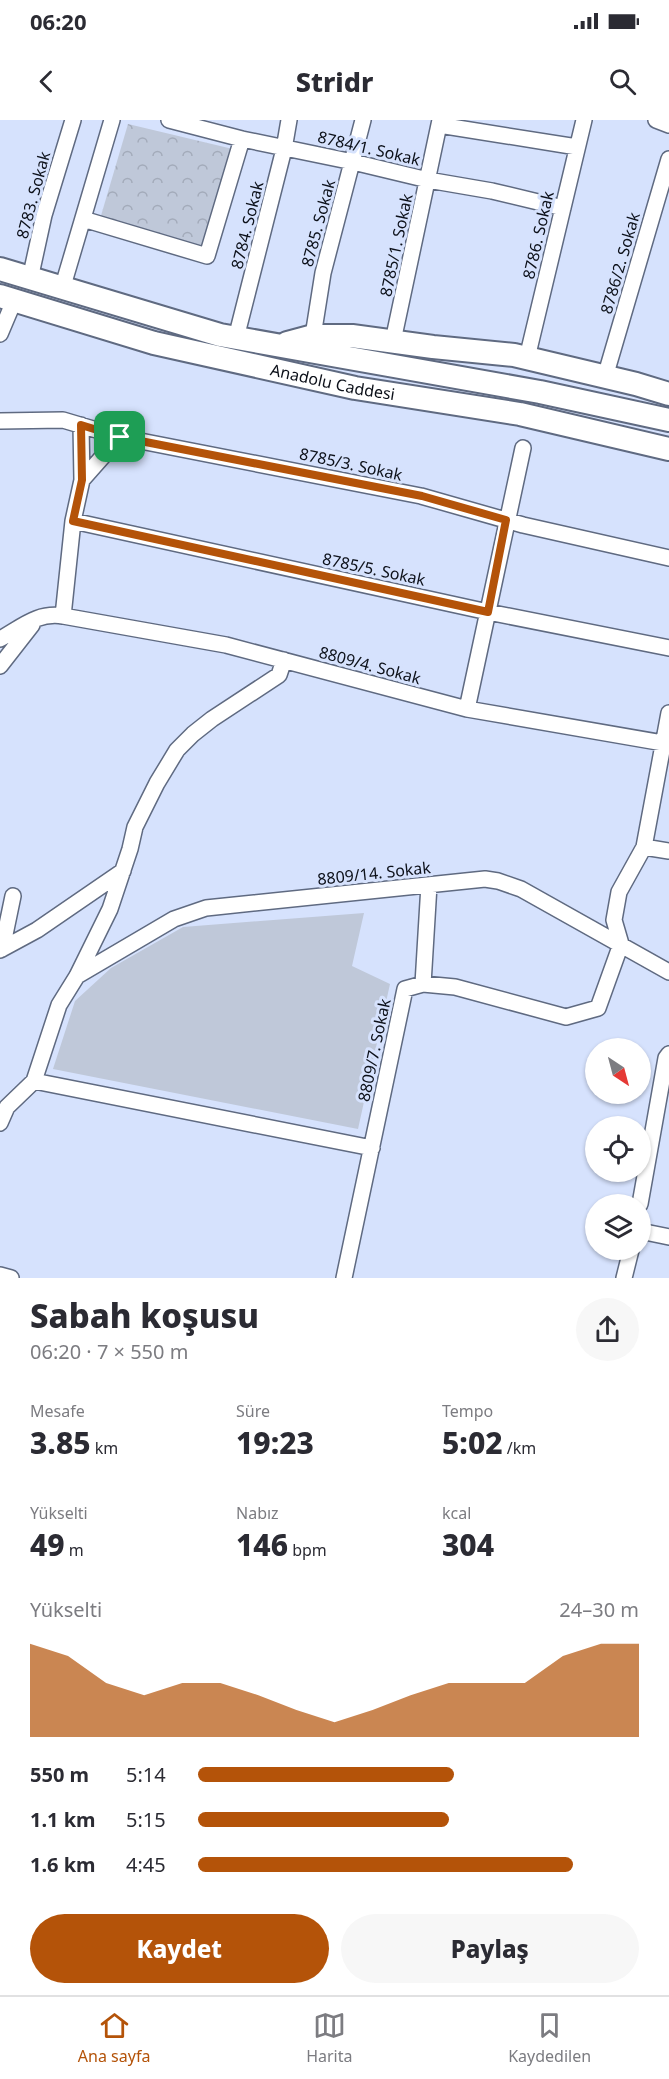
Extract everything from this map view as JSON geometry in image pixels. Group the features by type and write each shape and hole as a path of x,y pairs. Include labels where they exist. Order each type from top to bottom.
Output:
{"highway":[{"name":"Anadolu Caddesi","path":"0,269 220,335 540,392 669,420"},
{"name":"Anadolu Caddesi","path":"7,298 154,343 355,388 520,414 669,449"},
{"path":"278,345 313,336 351,336 393,341 527,358 669,394"}],"street":[{"name":"8783. Sokak","path":"30,279 44,215 73,120"},
{"path":"62,289 112,120"},
{"name":"8784/1. Sokak","path":"169,120 242,140 353,162 428,180 492,191 563,208"},
{"name":"8784. Sokak","path":"236,338 284,149 289,120"},
{"name":"8785. Sokak","path":"313,336 323,273 363,120"},
{"name":"8786. Sokak","path":"527,358 584,120"},
{"path":"656,120 669,125"},
{"path":"440,122 577,147"},
{"name":"8785/1. Sokak","path":"393,341 440,122"},
{"path":"83,219 207,256 242,140"},
{"name":"8786/2. Sokak","path":"605,377 669,159"},
{"path":"0,334 7,298"},
{"name":"8785/3. Sokak","path":"0,421 63,420 120,437 422,496 506,520 669,558"},
{"path":"63,616 73,521 82,480 81,425"},
{"path":"82,480 120,437"},
{"path":"467,709 523,448"},
{"name":"8785/5. Sokak","path":"73,521 488,612 669,648"},
{"name":"8809/4. Sokak","path":"38,618 50,614 226,645 467,709 666,744"},
{"path":"0,639 38,618"},
{"path":"0,666 38,618"},
{"path":"0,1123 8,1107 34,1081 59,1005 77,976 110,909 135,827 177,750 212,718 279,675 284,660"},
{"path":"429,885 423,984 455,987 566,1017 598,1008 621,944 614,920 619,892 644,847 666,744 669,713"},
{"path":"644,847 669,851"},
{"path":"1,949 37,930 123,871"},
{"name":"8809/14. Sokak","path":"77,976 174,919 206,908 485,879 521,889 669,972"},
{"path":"1,949 13,896"},
{"name":"8809/7. Sokak","path":"344,1278 405,989 423,984"},
{"path":"642,1194 666,1058 669,1054"},
{"path":"34,1081 372,1148"},
{"path":"651,1233 669,1237"},
{"path":"624,1278 628,1260"},
{"path":"0,1275 11,1278"}],"green space":[{"path":"128,124 237,150 206,250 100,219"},
{"path":"364,913 352,966 390,984 358,1129 53,1069 75,1001 111,968 183,927"}],"route":[{"path":"81,425 120,437 422,496 506,520 488,612 73,521 82,480 81,425"}]}
